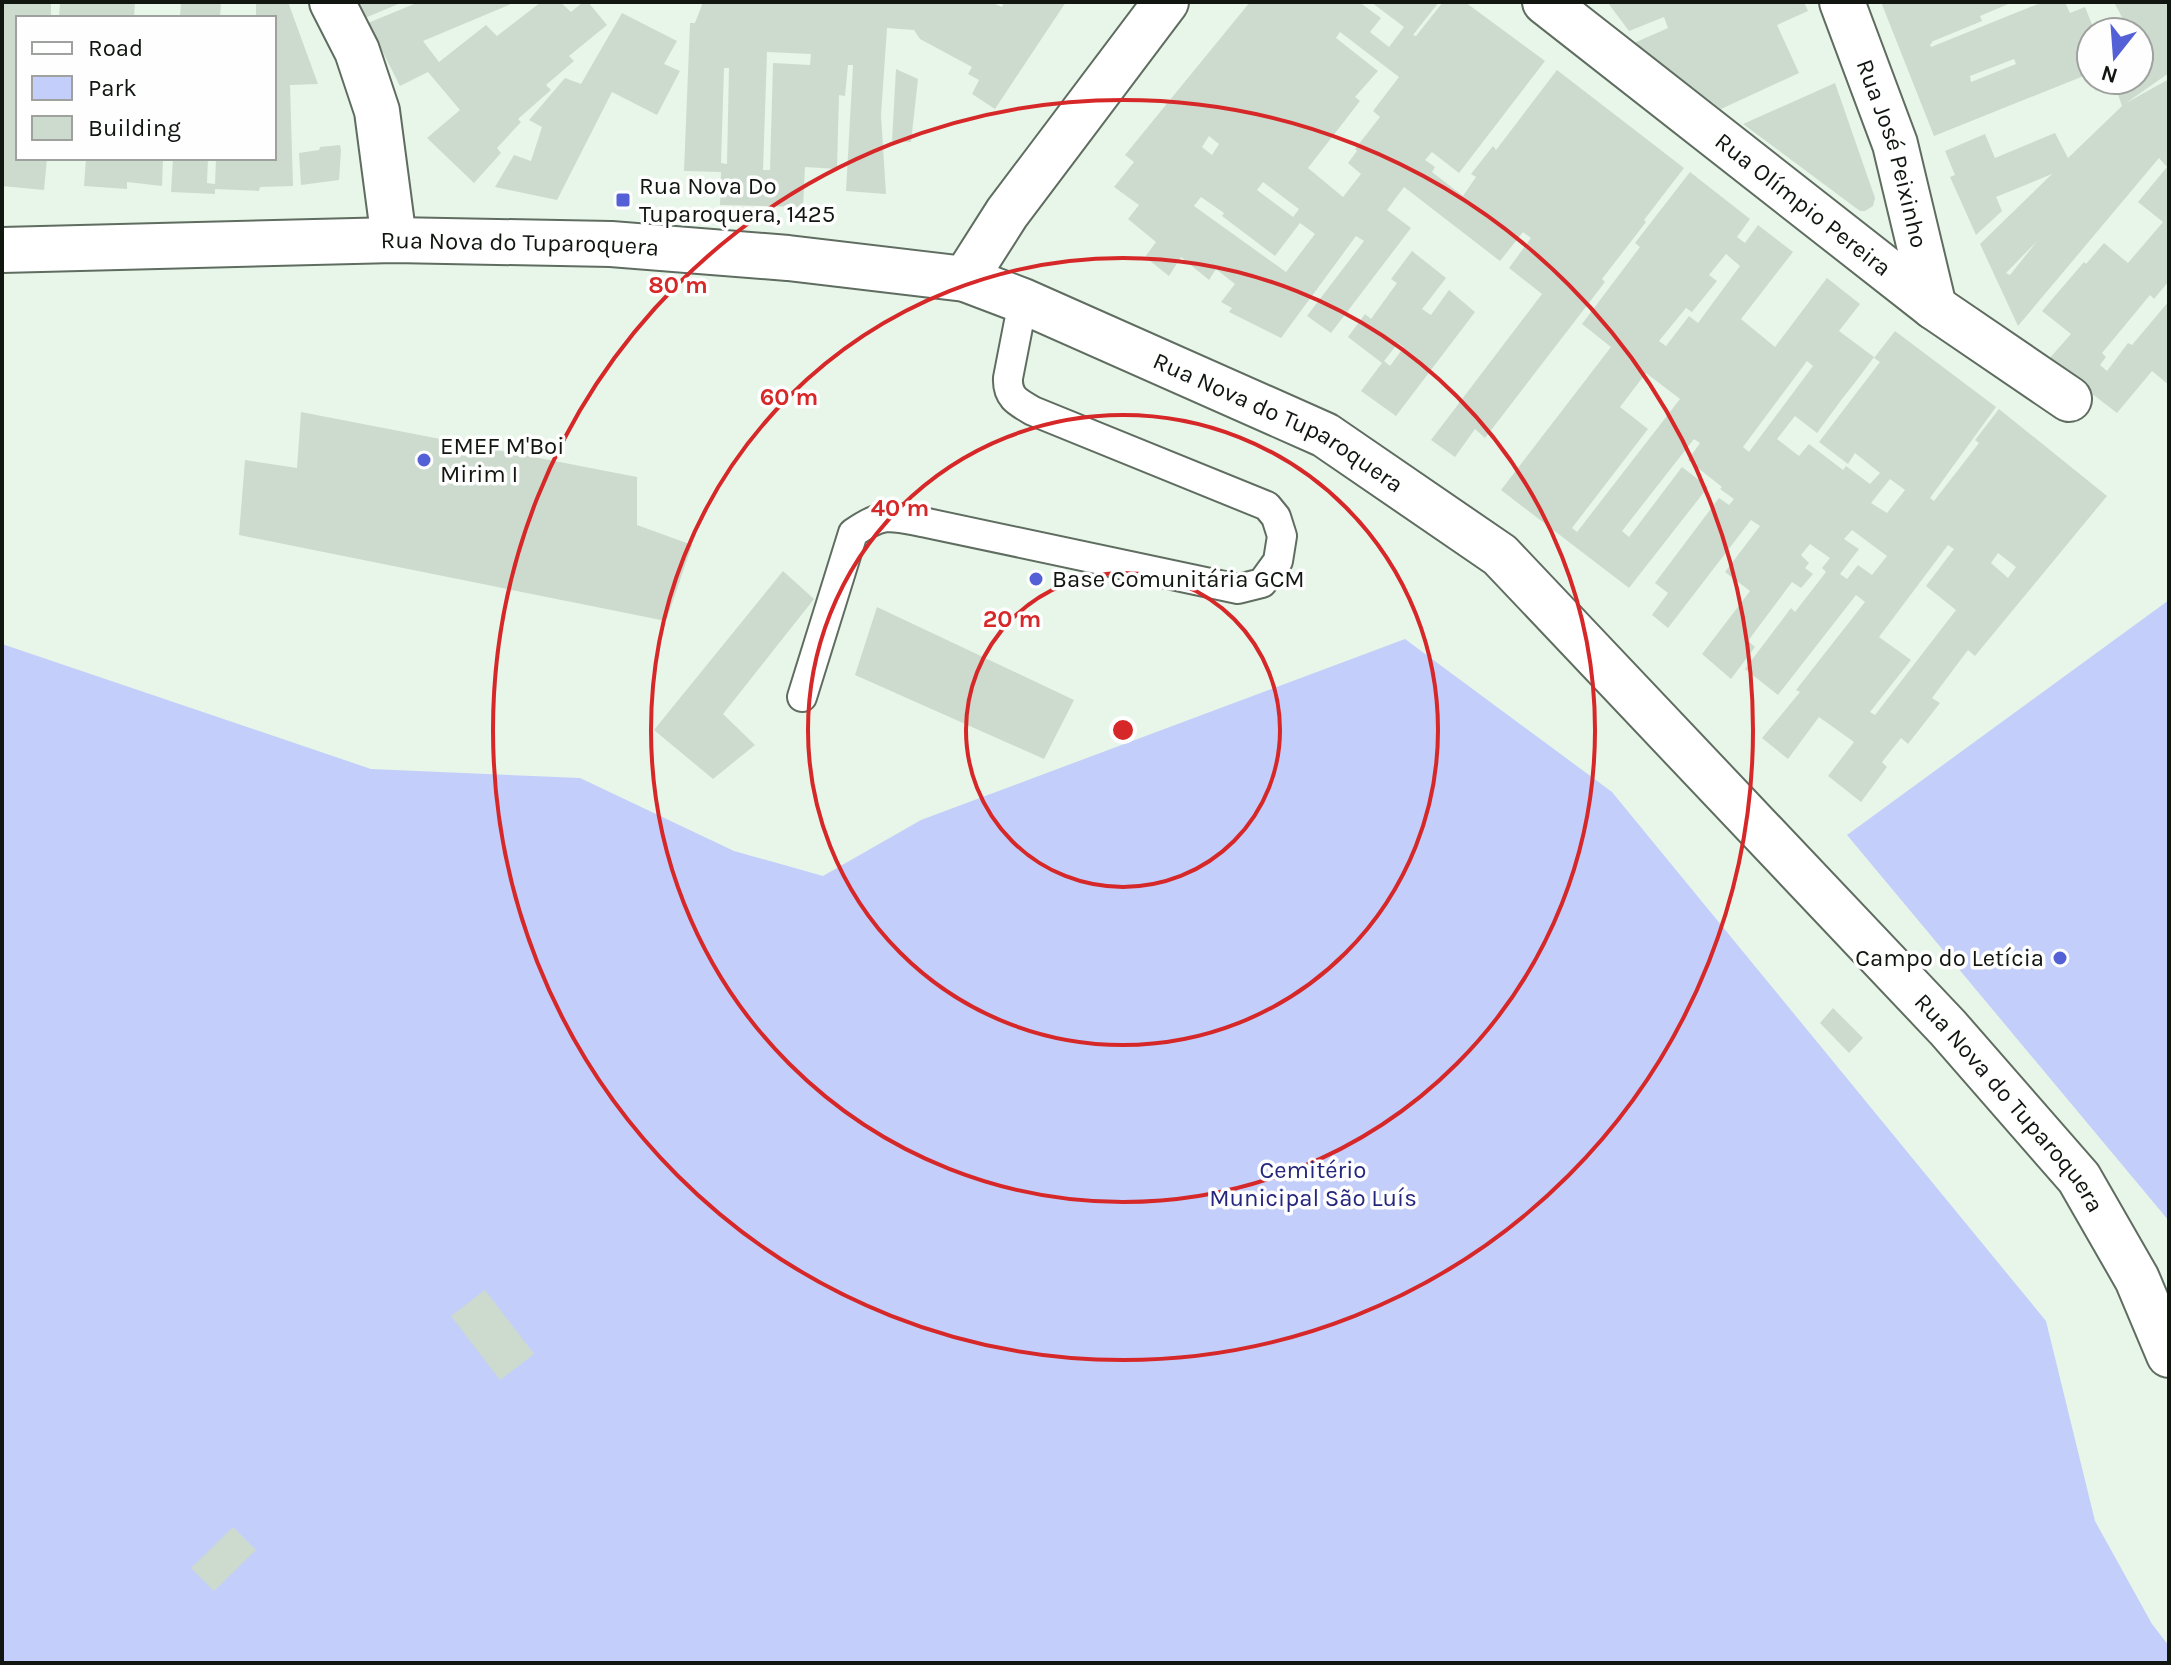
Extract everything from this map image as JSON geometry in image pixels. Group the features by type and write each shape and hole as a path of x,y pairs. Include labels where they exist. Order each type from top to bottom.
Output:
{"street":[{"path":"332,2 357,51 377,111 394,240"},
{"path":"965,279 1007,213 1166,2"},
{"name":"Rua Olímpio Pereira","path":"1545,2 1934,307 2069,399"},
{"name":"Rua José Peixinho","path":"1842,2 1895,144 1934,307"},
{"name":"Rua Nova do Tuparoquera","path":"2,250 394,240 611,244 788,258 965,279 1023,301 1325,435 1500,555 1948,1028 2079,1178 2137,1279 2169,1355"}],"lane":[{"path":"802,697 853,533 870,521 886,516 1238,589 1262,583 1278,561 1282,536 1276,517 1267,506 1033,411 1013,400 1008,389 1008,378 1023,301"}],"green space":[{"name":"Campo do Letícia","path":"2169,600 2169,1221 1847,835"},
{"name":"Cemitério Municipal São Luís","path":"1405,639 1612,792 2046,1321 2095,1521 2152,1624 2169,1646 2169,1663 2,1663 2,644 371,769 580,778 734,851 823,876 921,820"}],"building":[{"path":"2,2 51,2 51,16 16,16 16,160 47,160 44,190 2,186"},
{"path":"60,2 135,2 134,16 59,16"},
{"path":"181,2 221,2 220,16 180,16"},
{"path":"256,2 288,2 318,84 290,85 293,186 260,187 259,191 215,189 215,194 171,192 173,160 208,160 207,183 215,184 216,160 276,160 276,16 256,16"},
{"path":"357,2 403,2 365,18"},
{"path":"419,2 516,2 423,41 439,62 486,25 497,36 541,2 560,2 571,12 583,2 588,2 607,25 569,56 574,61 546,85 551,90 518,119 521,122 497,148 501,153 474,183 427,138 460,110 428,72 400,86 368,23"},
{"path":"703,2 990,2 1002,7 1004,2 1066,2 995,109 972,94 979,80 968,74 972,67 920,39 914,30 887,28 881,115 886,194 846,191 853,65 848,65 845,96 839,95 837,169 805,167 803,207 720,205 721,172 684,171 690,23 695,23","holes":["767,52 811,54 810,65 773,63 770,170 763,170","724,68 729,68 727,164 721,163"]},
{"path":"1250,2 1359,2 1381,18 1370,32 1389,47 1404,27 1371,2 1439,2 1413,35 1416,36 1443,2 1465,2 1545,61 1459,173 1432,152 1425,160 1435,167 1432,172 1463,196 1476,177 1471,174 1493,146 1496,150 1557,70 1684,168 1602,279 1605,282 1485,438 1475,429 1455,457 1431,440 1542,294 1509,268 1531,238 1523,232 1500,261 1404,187 1387,210 1411,228 1331,333 1307,316 1364,241 1356,236 1281,338 1229,312 1232,308 1221,302 1235,284 1216,269 1209,280 1181,257 1169,276 1145,257 1156,242 1128,219 1139,205 1114,187 1134,162 1125,155","holes":["1340,32 1399,77 1373,111 1380,117 1348,163 1361,174 1343,197 1308,168 1360,101 1355,97 1378,71 1336,38","1209,136 1219,144 1212,155 1202,147","1263,182 1299,209 1293,217 1257,190","1201,197 1275,256 1300,223 1315,234 1286,272 1194,206"]},
{"path":"1610,2 1804,2 1808,11 1777,25 1799,73 1721,109 1634,43 1668,28 1664,17 1629,31"},
{"path":"1881,2 2013,2 1980,16 1982,21 1931,42 1931,47 2043,2 2065,2 2070,13 2085,7 2089,16 2075,16 2075,79 1934,136","holes":["2014,59 2016,64 1971,82 1970,76"]},
{"path":"2119,2 2169,2 2169,73 2155,83 2155,16 2121,16 2115,4"},
{"path":"622,13 677,41 664,64 680,71 657,115 612,92 557,200 495,187 514,155 531,161 542,127 529,120 565,78 581,84"},
{"path":"896,69 918,79 911,142 892,141"},
{"path":"2169,79 2169,281 2154,299 2150,295 2102,353 2106,357 2100,365 2107,371 2128,343 2132,345 2169,301 2169,385 2152,371 2117,413 2048,360 2071,334 2042,311 2104,243 2128,263 2163,222 2138,202 2167,167 2159,158 2018,326 1980,244 2052,174 1996,197 2002,211 1976,235 1950,177 1955,175 1945,151 1985,134 1995,158 2055,133 2068,158 2122,106 2119,96 2136,96 2126,103 2139,96 2155,96 2155,87","holes":["2038,240 2010,275 2006,273"]},
{"path":"1835,83 1875,198 1873,206 1865,211 1860,211 1743,124"},
{"path":"340,145 339,180 301,185 299,153"},
{"path":"86,160 163,160 162,186 127,182 127,189 84,186"},
{"path":"1690,172 1750,219 1737,237 1745,243 1758,225 1793,252 1741,319 1775,347 1827,278 1860,304 1839,331 1874,357 1817,433 1795,416 1777,439 1799,456 1809,444 1843,470 1846,466 1870,484 1880,473 1855,453 1848,464 1819,442 1880,362 1874,358 1895,331 1996,407 1930,498 1934,501 1979,443 1975,440 1999,409 2107,496 1975,656 1968,650 1932,698 1940,703 1908,744 1901,738 1882,762 1887,767 1861,802 1828,776 1854,742 1819,717 1788,759 1762,738 1800,692 1796,690 1865,602 1856,595 1778,695 1745,669 1791,608 1795,612 1826,572 1822,568 1830,558 1810,544 1801,555 1809,563 1805,568 1813,574 1801,588 1792,582 1748,641 1755,647 1731,679 1702,654 1750,591 1725,572 1760,526 1751,520 1668,628 1652,615 1668,593 1655,583 1719,498 1729,505 1734,499 1688,460 1700,443 1694,439 1622,531 1629,537 1682,467 1708,487 1629,588 1501,490 1611,347 1582,324 1640,247 1635,243","holes":["1726,254 1740,266 1698,323 1689,316 1666,346 1659,341 1686,308 1692,312 1717,281 1709,275","1807,361 1813,366 1749,452 1743,447","1646,373 1680,399 1577,532 1572,528 1648,429 1620,407","1890,479 1905,490 1887,513 1871,503","1852,530 1887,556 1872,575 1858,565 1847,579 1840,574 1859,549 1844,539","1948,545 1954,549 1926,586 1956,610 1875,715 1870,712 1911,660 1879,637","1998,553 2016,567 2008,578 1991,563"]},
{"path":"1412,251 1446,278 1422,309 1431,315 1449,290 1475,312 1396,416 1361,391 1382,363 1348,337 1365,314 1371,319 1397,283 1391,279","holes":["1398,343 1404,347 1390,366 1384,361"]},
{"path":"301,412 637,477 637,525 692,545 666,621 239,535 245,460 297,468"},
{"path":"783,571 814,599 723,714 755,745 713,779 654,730"},
{"path":"877,607 1074,700 1044,759 855,675"},
{"path":"1833,1008 1863,1038 1849,1053 1820,1023"},
{"path":"485,1290 534,1354 500,1380 451,1316"},
{"path":"233,1527 256,1550 214,1591 191,1568"}],"place":[{"name":"Rua Nova Do Tuparoquera, 1425","path":"623,200"},
{"name":"EMEF M'Boi Mirim I","path":"424,460"},
{"name":"Base Comunitária GCM","path":"1036,579"},
{"name":"Campo do Letícia","path":"2060,958"}]}
